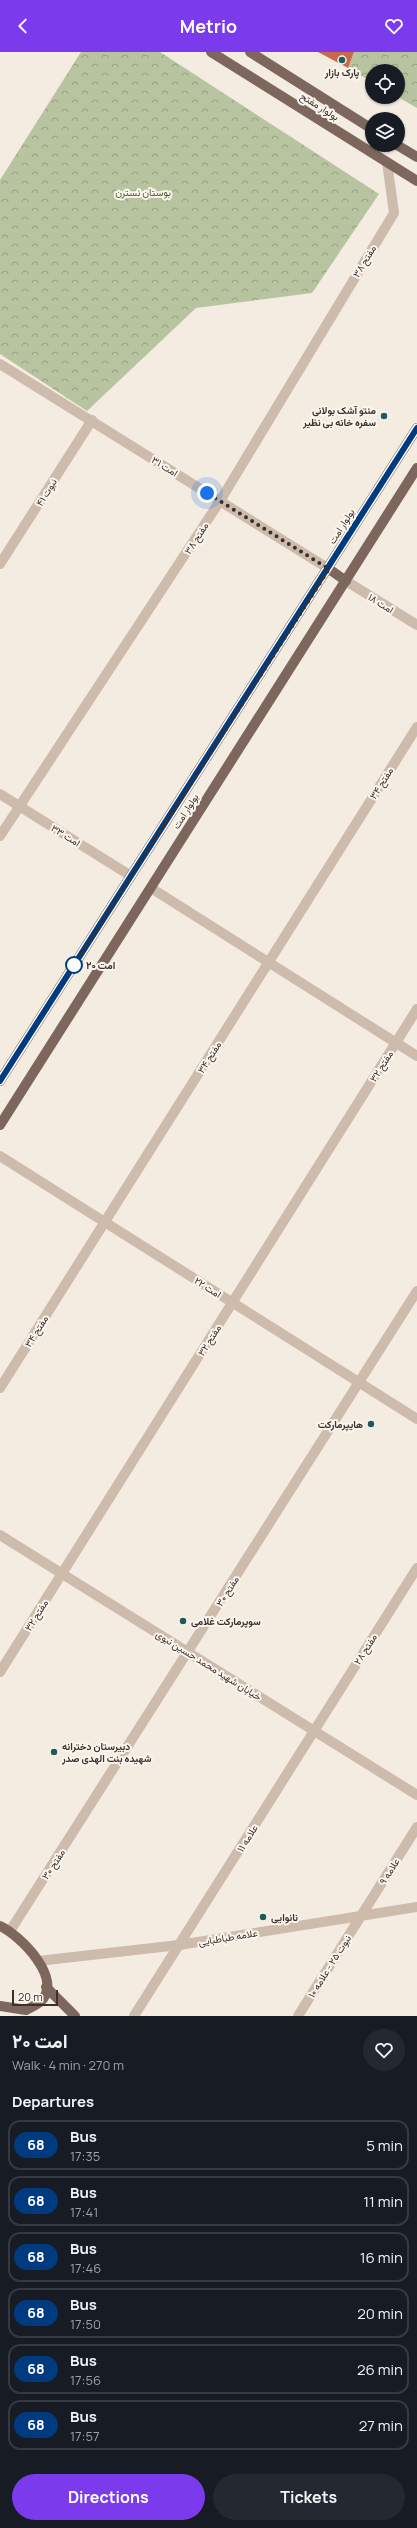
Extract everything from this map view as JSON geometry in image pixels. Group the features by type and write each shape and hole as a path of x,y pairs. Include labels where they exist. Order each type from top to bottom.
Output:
{"main road":[{"name":"بولوار مفتح","path":"211,52 417,181"},
{"path":"250,52 365,125"},
{"path":"405,150 417,157"},
{"name":"بولوار امت","path":"0,1081 329,569 417,428"},
{"name":"بولوار امت","path":"0,1125 417,468"},
{"path":"329,569 346,581"},
{"path":"0,1926 10,1931 30,1948 44,1974 46,1987 41,2002 26,2010"},
{"path":"46,1987 75,2016"},
{"path":"0,2006 26,2010 36,2016"}],"street":[{"name":"مفتح ۳۸","path":"0,836 220,501 394,213 387,162"},
{"name":"امت ۳۱","path":"0,364 329,569"},
{"name":"نبوت ۴۱","path":"0,564 92,420"},
{"name":"امت ۱۸","path":"346,581 417,625"},
{"name":"مفتح ۳۴","path":"0,1388 417,727"},
{"name":"امت ۳۳","path":"0,794 131,876"},
{"path":"151,888 417,1056"},
{"name":"مفتح ۳۲","path":"0,1672 417,1009"},
{"name":"امت ۲۲","path":"0,1156 417,1419"},
{"name":"مفتح ۳۰","path":"10,1931 417,1291"},
{"name":"خیابان شهید محمد حسین نبوی","path":"0,1534 417,1795"},
{"name":"مفتح ۲۸","path":"314,1731 417,1568"},
{"name":"علامه ۱۱","path":"134,2016 314,1731"},
{"name":"علامه ۹","path":"361,1916 417,1827"},
{"name":"علامه طباطبایی","path":"38,1961 179,1945 417,1907"},
{"name":"نبوت ۲۵ - علامه ۱۰","path":"298,2016 361,1916"}],"green space":[{"name":"بوستان نسترن","path":"81,52 160,52 379,194 312,293 196,308 87,411 0,354 0,180"},
{"path":"354,52 417,52 417,108 405,101 405,64 365,64 365,78 348,68"}],"building":[{"name":"پارک بازار","path":"318,52 354,52 348,68"}],"bus line":[{"name":"68","path":"0,1081 329,569 417,428"}],"place":[{"name":"پارک بازار","path":"342,60"},
{"name":"منتو آشک بولانی سفره خانه بی نظیر","path":"384,416"},
{"name":"امت ۲۰","path":"74,965"},
{"name":"هایپرمارکت","path":"371,1424"},
{"name":"سوپرمارکت غلامی","path":"183,1621"},
{"name":"دبیرستان دخترانه شهیده بنت الهدی صدر","path":"54,1752"},
{"name":"نانوایی","path":"263,1917"}],"route":[{"path":"74,965 329,569 207,493"}]}
